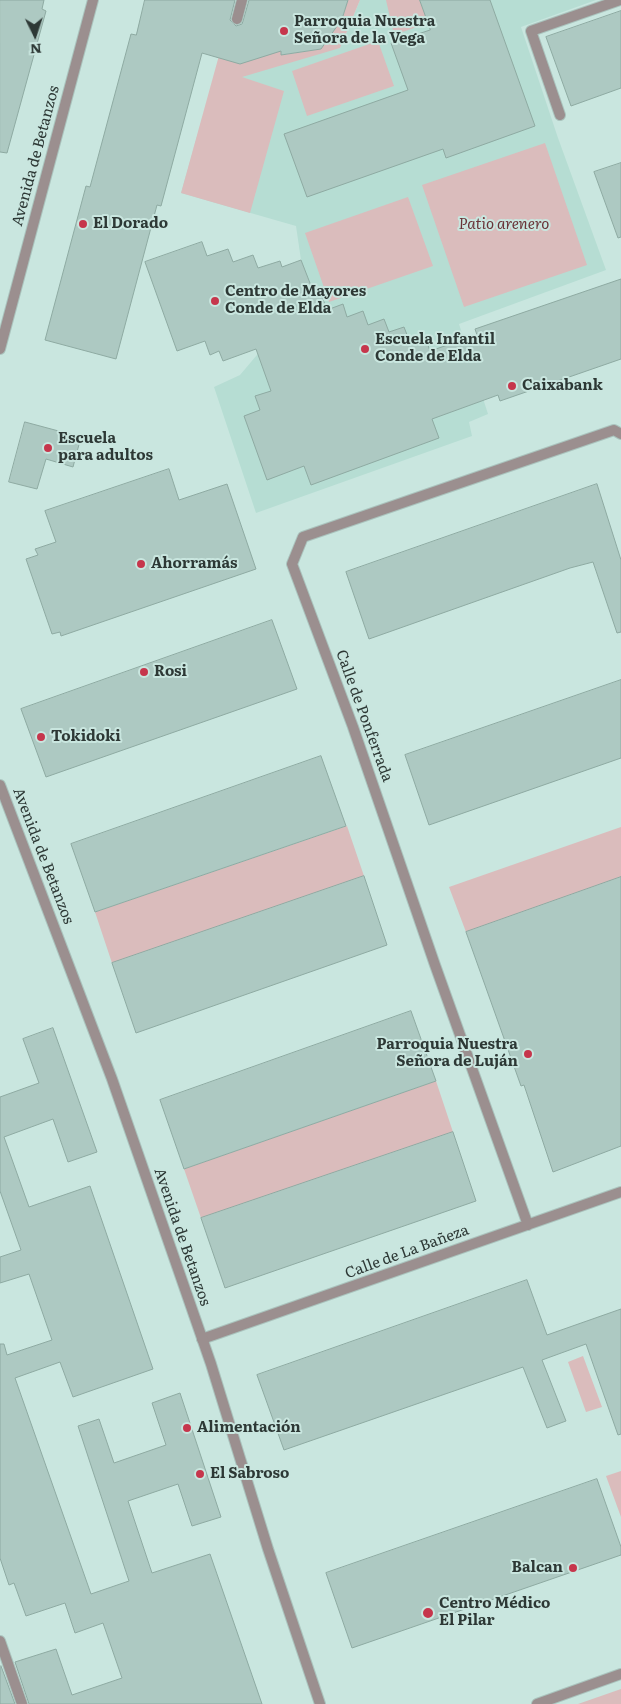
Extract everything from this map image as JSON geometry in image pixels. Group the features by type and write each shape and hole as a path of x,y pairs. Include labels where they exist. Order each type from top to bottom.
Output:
{"street":[{"name":"Avenida de Betanzos","path":"0,349 93,0"},
{"path":"237,18 242,0"},
{"path":"560,115 531,31 620,0"},
{"name":"Calle de Ponferrada","path":"528,1225 435,965 353,727 292,564 304,537 614,430 621,434"},
{"name":"Avenida de Betanzos","path":"0,785 112,1079 202,1339 268,1549 320,1704"},
{"name":"Calle de La Bañeza","path":"202,1339 621,1192"},
{"path":"0,1641 22,1704"},
{"path":"537,1704 554,1701 621,1674"}],"shaded area":[{"path":"360,0 596,0 521,27 558,138 606,270 459,324 488,414 469,422 472,436 256,513 214,387 240,375 312,290 301,260 296,226 181,193 216,70 340,48"}],"green space":[{"path":"348,0 360,0 340,48 242,77 284,91 250,213 181,193 223,41 281,51 282,55 321,49 320,37 329,38 342,19"},
{"path":"386,0 420,0 428,23 394,35"},
{"path":"378,41 394,86 307,116 292,71"},
{"name":"Patio arenero","path":"545,143 587,265 464,307 422,185"},
{"name":"Patio arenero","path":"408,197 433,266 329,302 305,233"},
{"path":"347,826 364,876 112,963 95,912"},
{"path":"621,827 621,877 466,932 449,887"},
{"path":"436,1081 453,1132 201,1218 184,1169"},
{"path":"583,1356 602,1407 586,1412 568,1362"},
{"path":"621,1471 621,1517 606,1476"},
{"path":"621,1689 621,1704 578,1704"}],"building":[{"path":"0,0 44,0 42,9 46,11 7,153 0,152"},
{"path":"145,0 235,0 230,20 236,26 242,24 249,0 348,0 342,19 321,49 281,55 281,51 240,64 202,53 161,206 157,205 116,359 45,340 86,186 90,187 131,34 136,35"},
{"path":"420,0 490,0 535,126 446,158 443,149 307,197 284,134 408,90 391,43 430,30"},
{"path":"621,11 621,88 571,106 546,37"},
{"path":"621,163 621,237 618,238 594,172"},
{"path":"202,242 207,256 228,249 233,262 253,255 258,268 280,261 282,267 301,260 315,296 321,294 327,310 343,304 347,317 363,311 368,325 384,319 389,332 404,327 409,340 424,334 430,351 477,335 475,329 621,279 621,359 500,401 498,395 432,419 439,438 311,485 304,466 267,480 244,416 260,410 255,396 271,391 256,349 223,361 219,351 210,355 205,341 177,351 145,262"},
{"name":"Escuela para adultos","path":"25,422 81,437 73,467 46,459 37,489 9,482"},
{"name":"Ahorramás","path":"169,469 179,500 227,484 256,569 61,636 60,632 52,634 26,559 38,555 35,549 56,542 45,511"},
{"path":"597,484 621,560 621,632 617,633 593,562 570,568 369,639 346,572"},
{"path":"272,620 297,689 46,777 21,709"},
{"path":"621,680 621,758 429,825 405,755"},
{"path":"321,756 346,826 95,912 71,844"},
{"path":"364,876 387,945 136,1033 112,963"},
{"path":"621,877 621,1146 553,1172 524,1085 521,1086 466,932"},
{"path":"411,1011 436,1081 184,1169 160,1100"},
{"path":"53,1028 97,1152 68,1162 53,1119 4,1137 29,1207 90,1186 153,1369 73,1397 60,1362 15,1378 91,1594 129,1581 78,1426 99,1419 114,1463 166,1445 152,1403 180,1393 221,1517 192,1526 178,1484 128,1501 152,1573 210,1554 262,1704 29,1704 15,1662 56,1649 72,1695 122,1678 103,1623 75,1633 65,1603 26,1616 14,1583 9,1585 0,1558 0,1344 4,1344 7,1355 52,1340 29,1274 0,1283 0,1257 21,1250 0,1191 0,1097 39,1083 23,1039"},
{"path":"453,1132 476,1201 225,1288 201,1218"},
{"path":"527,1280 547,1335 621,1309 621,1434 618,1435 586,1344 542,1360 566,1421 547,1428 523,1367 284,1450 257,1375"},
{"path":"597,1479 621,1547 621,1555 352,1648 326,1573"},
{"path":"1,1666 15,1704 0,1704"}],"place":[{"name":"Parroquia Nuestra Señora de la Vega","path":"284,31"},
{"name":"El Dorado","path":"83,224"},
{"name":"Centro de Mayores Conde de Elda","path":"215,301"},
{"name":"Escuela Infantil Conde de Elda","path":"365,349"},
{"name":"Caixabank","path":"512,386"},
{"name":"Escuela para adultos","path":"48,448"},
{"name":"Ahorramás","path":"141,564"},
{"name":"Rosi","path":"144,672"},
{"name":"Tokidoki","path":"41,737"},
{"name":"Parroquia Nuestra Señora de Luján","path":"528,1054"},
{"name":"Alimentación","path":"187,1428"},
{"name":"El Sabroso","path":"200,1474"},
{"name":"Balcan","path":"573,1568"},
{"name":"Centro Médico El Pilar","path":"428,1613"}]}
